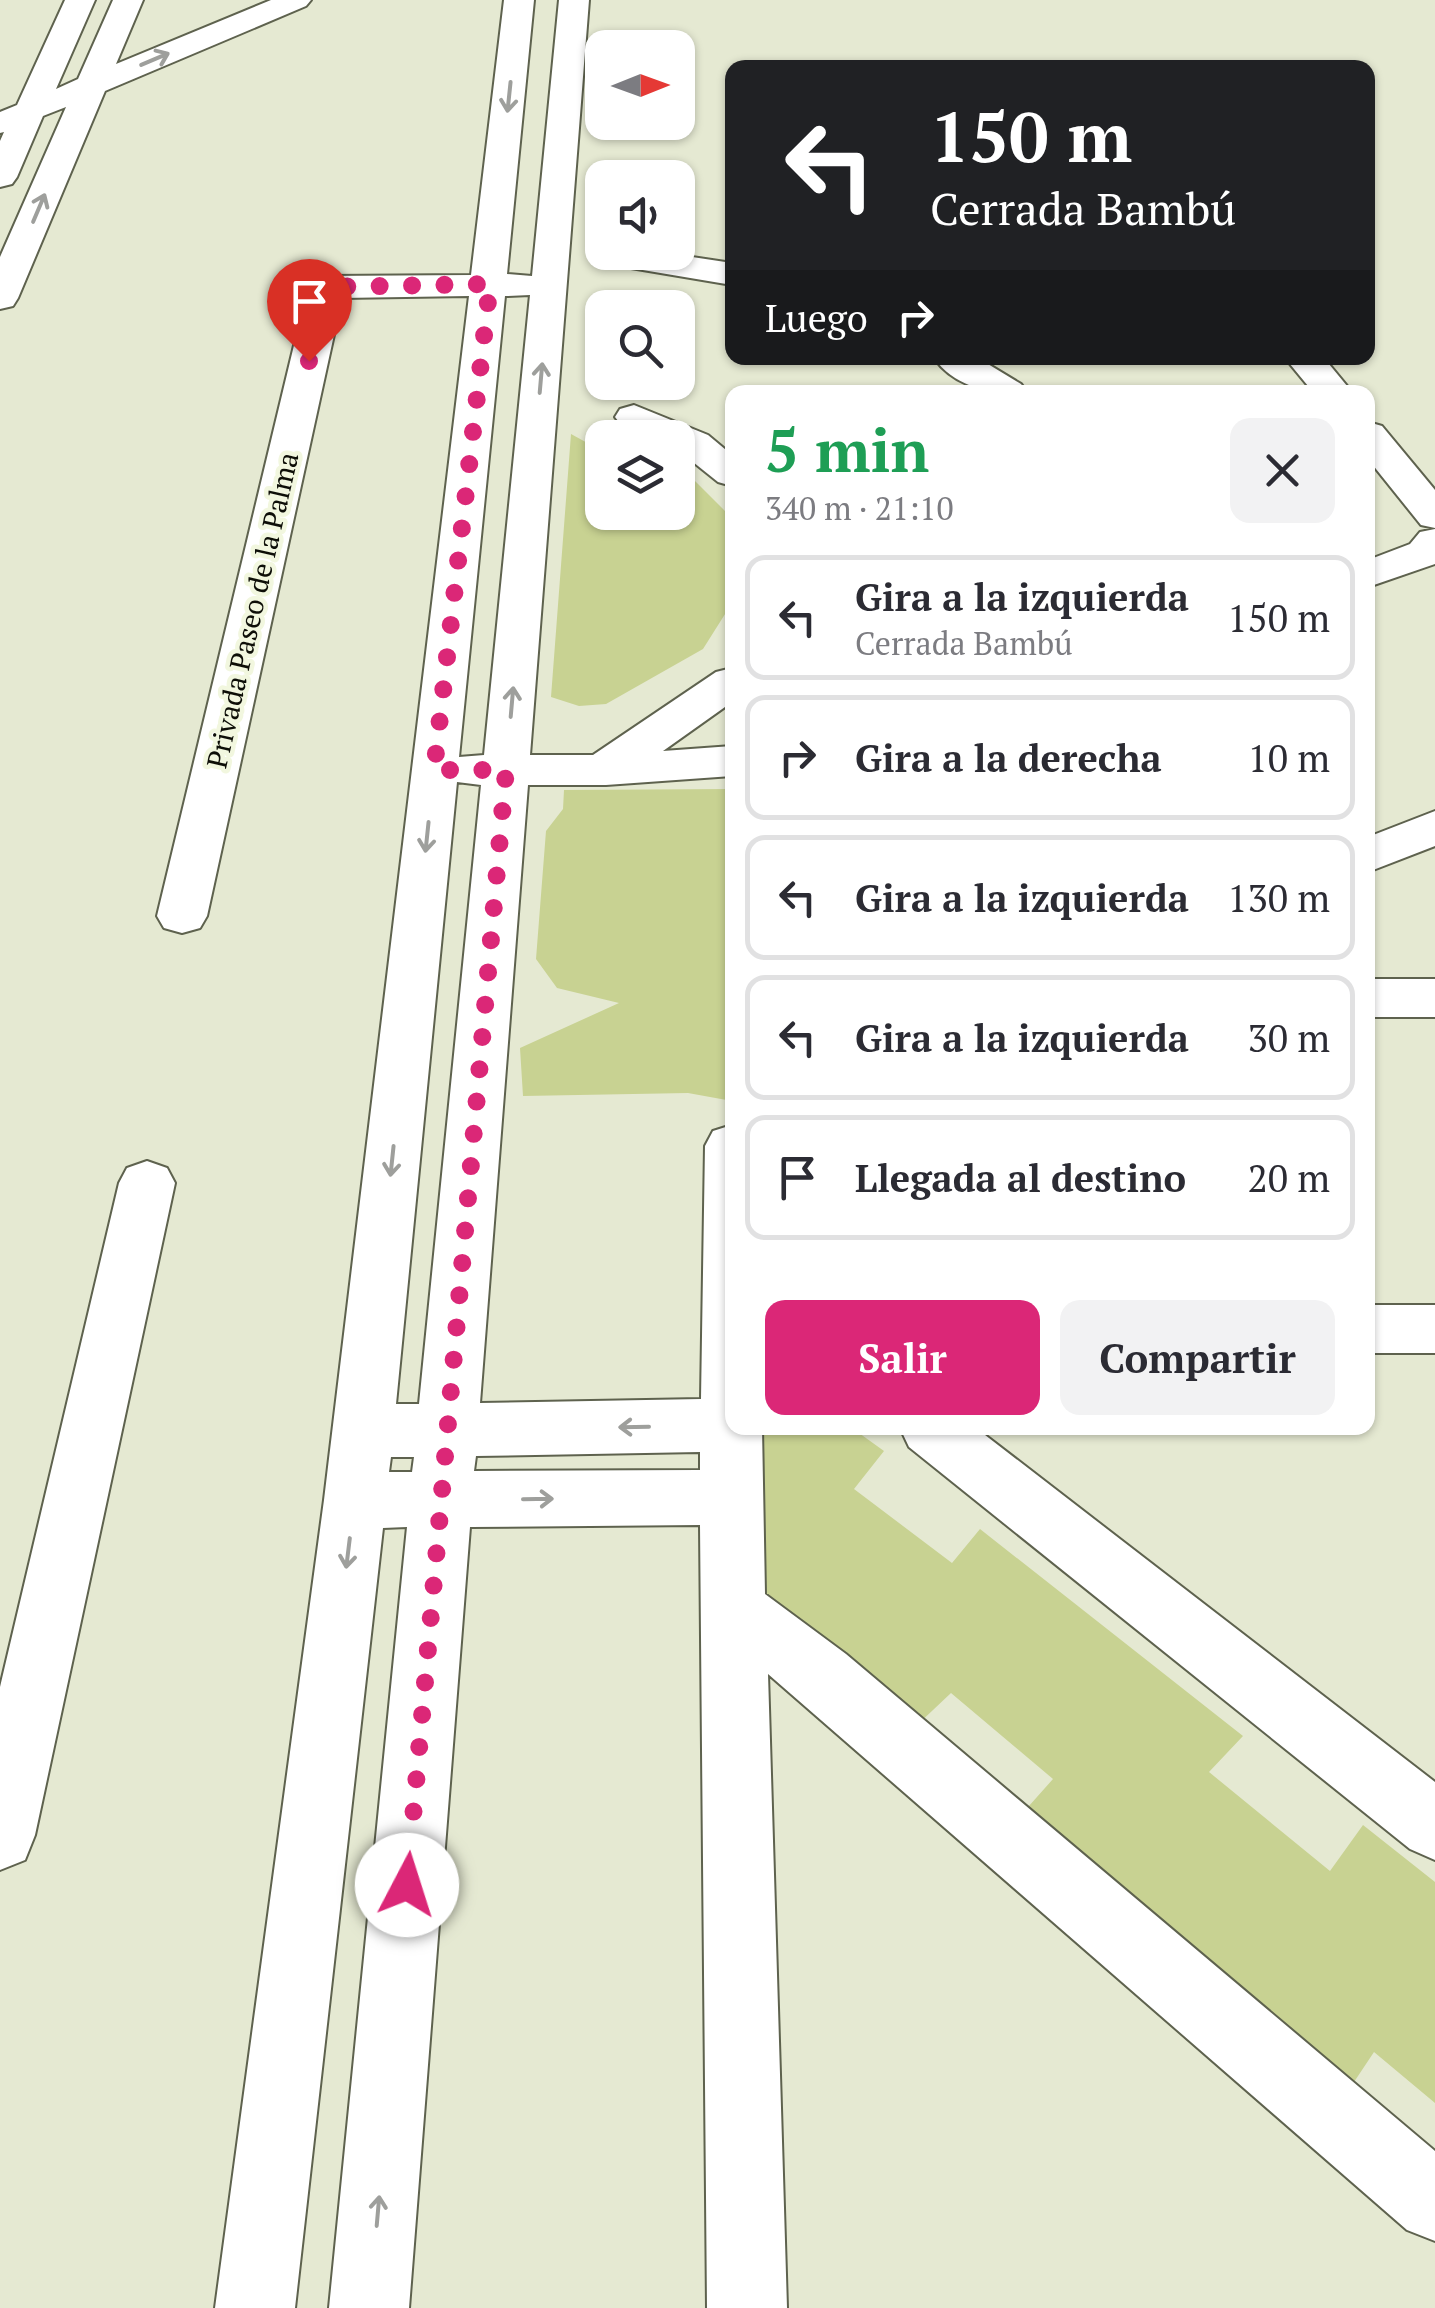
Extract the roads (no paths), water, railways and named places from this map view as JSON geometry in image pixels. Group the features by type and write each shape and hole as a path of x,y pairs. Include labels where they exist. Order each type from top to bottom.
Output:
{"street":[{"path":"0,177 15,117 51,65 80,0"},
{"path":"0,298 128,0"},
{"path":"15,117 296,0"},
{"path":"256,2308 362,1431 518,0"},
{"path":"369,2308 574,0"},
{"path":"17,78 144,28"},
{"path":"695,269 725,273"},
{"name":"Privada Paseo de la Palma","path":"182,916 326,287 549,286"},
{"path":"964,365 997,385"},
{"path":"1310,365 1327,385"},
{"path":"634,417 694,444 725,468"},
{"path":"1375,443 1435,516"},
{"path":"1375,571 1425,553 1435,541"},
{"path":"603,770 725,687"},
{"path":"434,770 603,770 725,762"},
{"path":"1375,853 1435,826"},
{"path":"1375,998 1435,998"},
{"path":"0,1835 148,1183"},
{"path":"1375,1329 1435,1329"},
{"path":"362,1431 725,1426"},
{"path":"732,1435 747,2308"},
{"path":"940,1435 1435,1825"},
{"path":"354,1500 731,1497"},
{"path":"734,1609 822,1676 1435,2202"}]}
